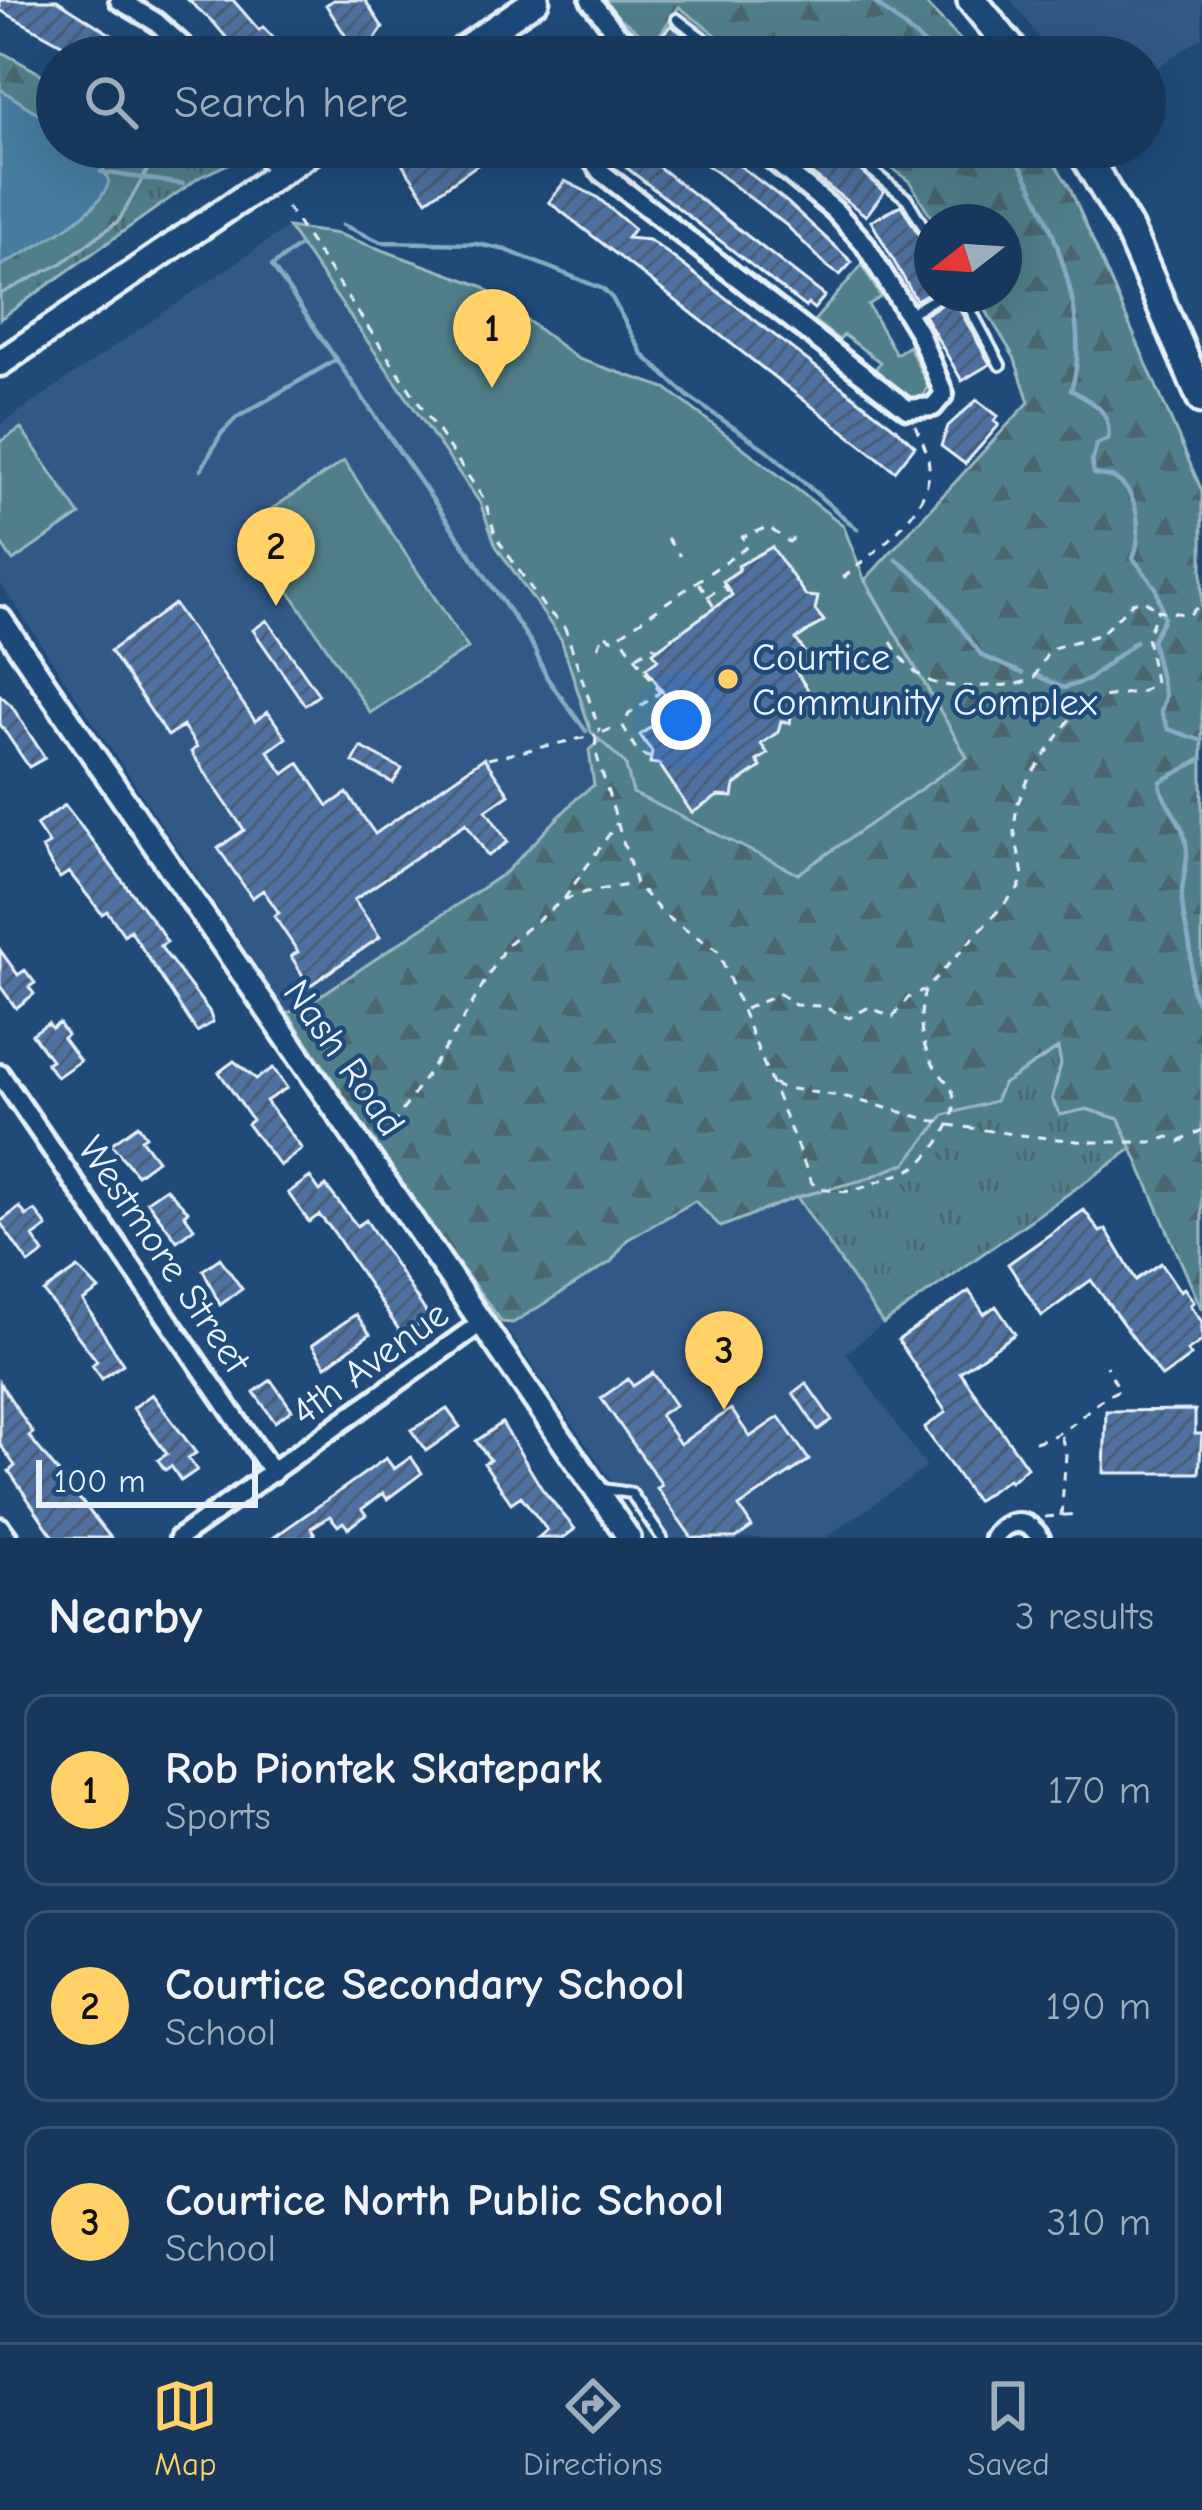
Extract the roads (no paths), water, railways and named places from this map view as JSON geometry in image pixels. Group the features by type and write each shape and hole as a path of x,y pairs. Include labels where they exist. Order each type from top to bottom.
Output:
{"main road":[{"path":"483,36 536,0"},
{"path":"972,0 1001,36"},
{"path":"0,363 287,168"},
{"path":"1092,168 1128,228 1202,399"}],"street":[{"path":"118,0 172,36"},
{"path":"590,0 620,36"},
{"path":"612,36 616,33"},
{"path":"274,168 278,174"},
{"path":"598,168 910,411 933,407 944,394 942,382 864,243 834,210 783,168"},
{"name":"Nash Road","path":"0,620 629,1538"},
{"name":"Westmore Street","path":"0,1074 273,1473"},
{"name":"4th Avenue","path":"179,1538 481,1323"},
{"path":"994,1538 1003,1526 1015,1522 1028,1524 1040,1538"},
{"path":"0,1527 8,1538"}],"lane":[{"path":"677,19 700,36"},
{"path":"869,168 908,199 914,210"},
{"path":"908,315 914,311"},
{"path":"972,312 1000,365"},
{"path":"594,1488 631,1493 662,1538"}],"waterway":[{"path":"872,0 915,36"},
{"path":"1022,168 1052,231 1072,299 1077,363 1071,390 1099,408 1107,421 1108,439 1097,444 1094,474 1114,478 1134,503 1138,526 1133,558 1156,588 1164,618 1152,640 1165,697 1161,712 1168,729 1202,741"},
{"path":"101,172 183,184"},
{"path":"343,225 381,242 477,244 506,250 603,289 643,355 689,397 768,451 857,529"},
{"path":"299,246 272,266 532,644 547,678 586,731"},
{"path":"201,470 236,418 337,359"},
{"path":"896,559 931,588 982,656 1022,673"},
{"path":"1038,676 1064,688 1088,680 1136,641"},
{"path":"1202,759 1160,782 1186,842 1183,909 1191,949 1191,985 1202,1012"}],"place":[{"name":"Rob Piontek Skatepark","path":"492,388"},
{"name":"Courtice Secondary School","path":"276,606"},
{"name":"Courtice Community Complex","path":"728,679"},
{"name":"Courtice North Public School","path":"724,1410"}]}
